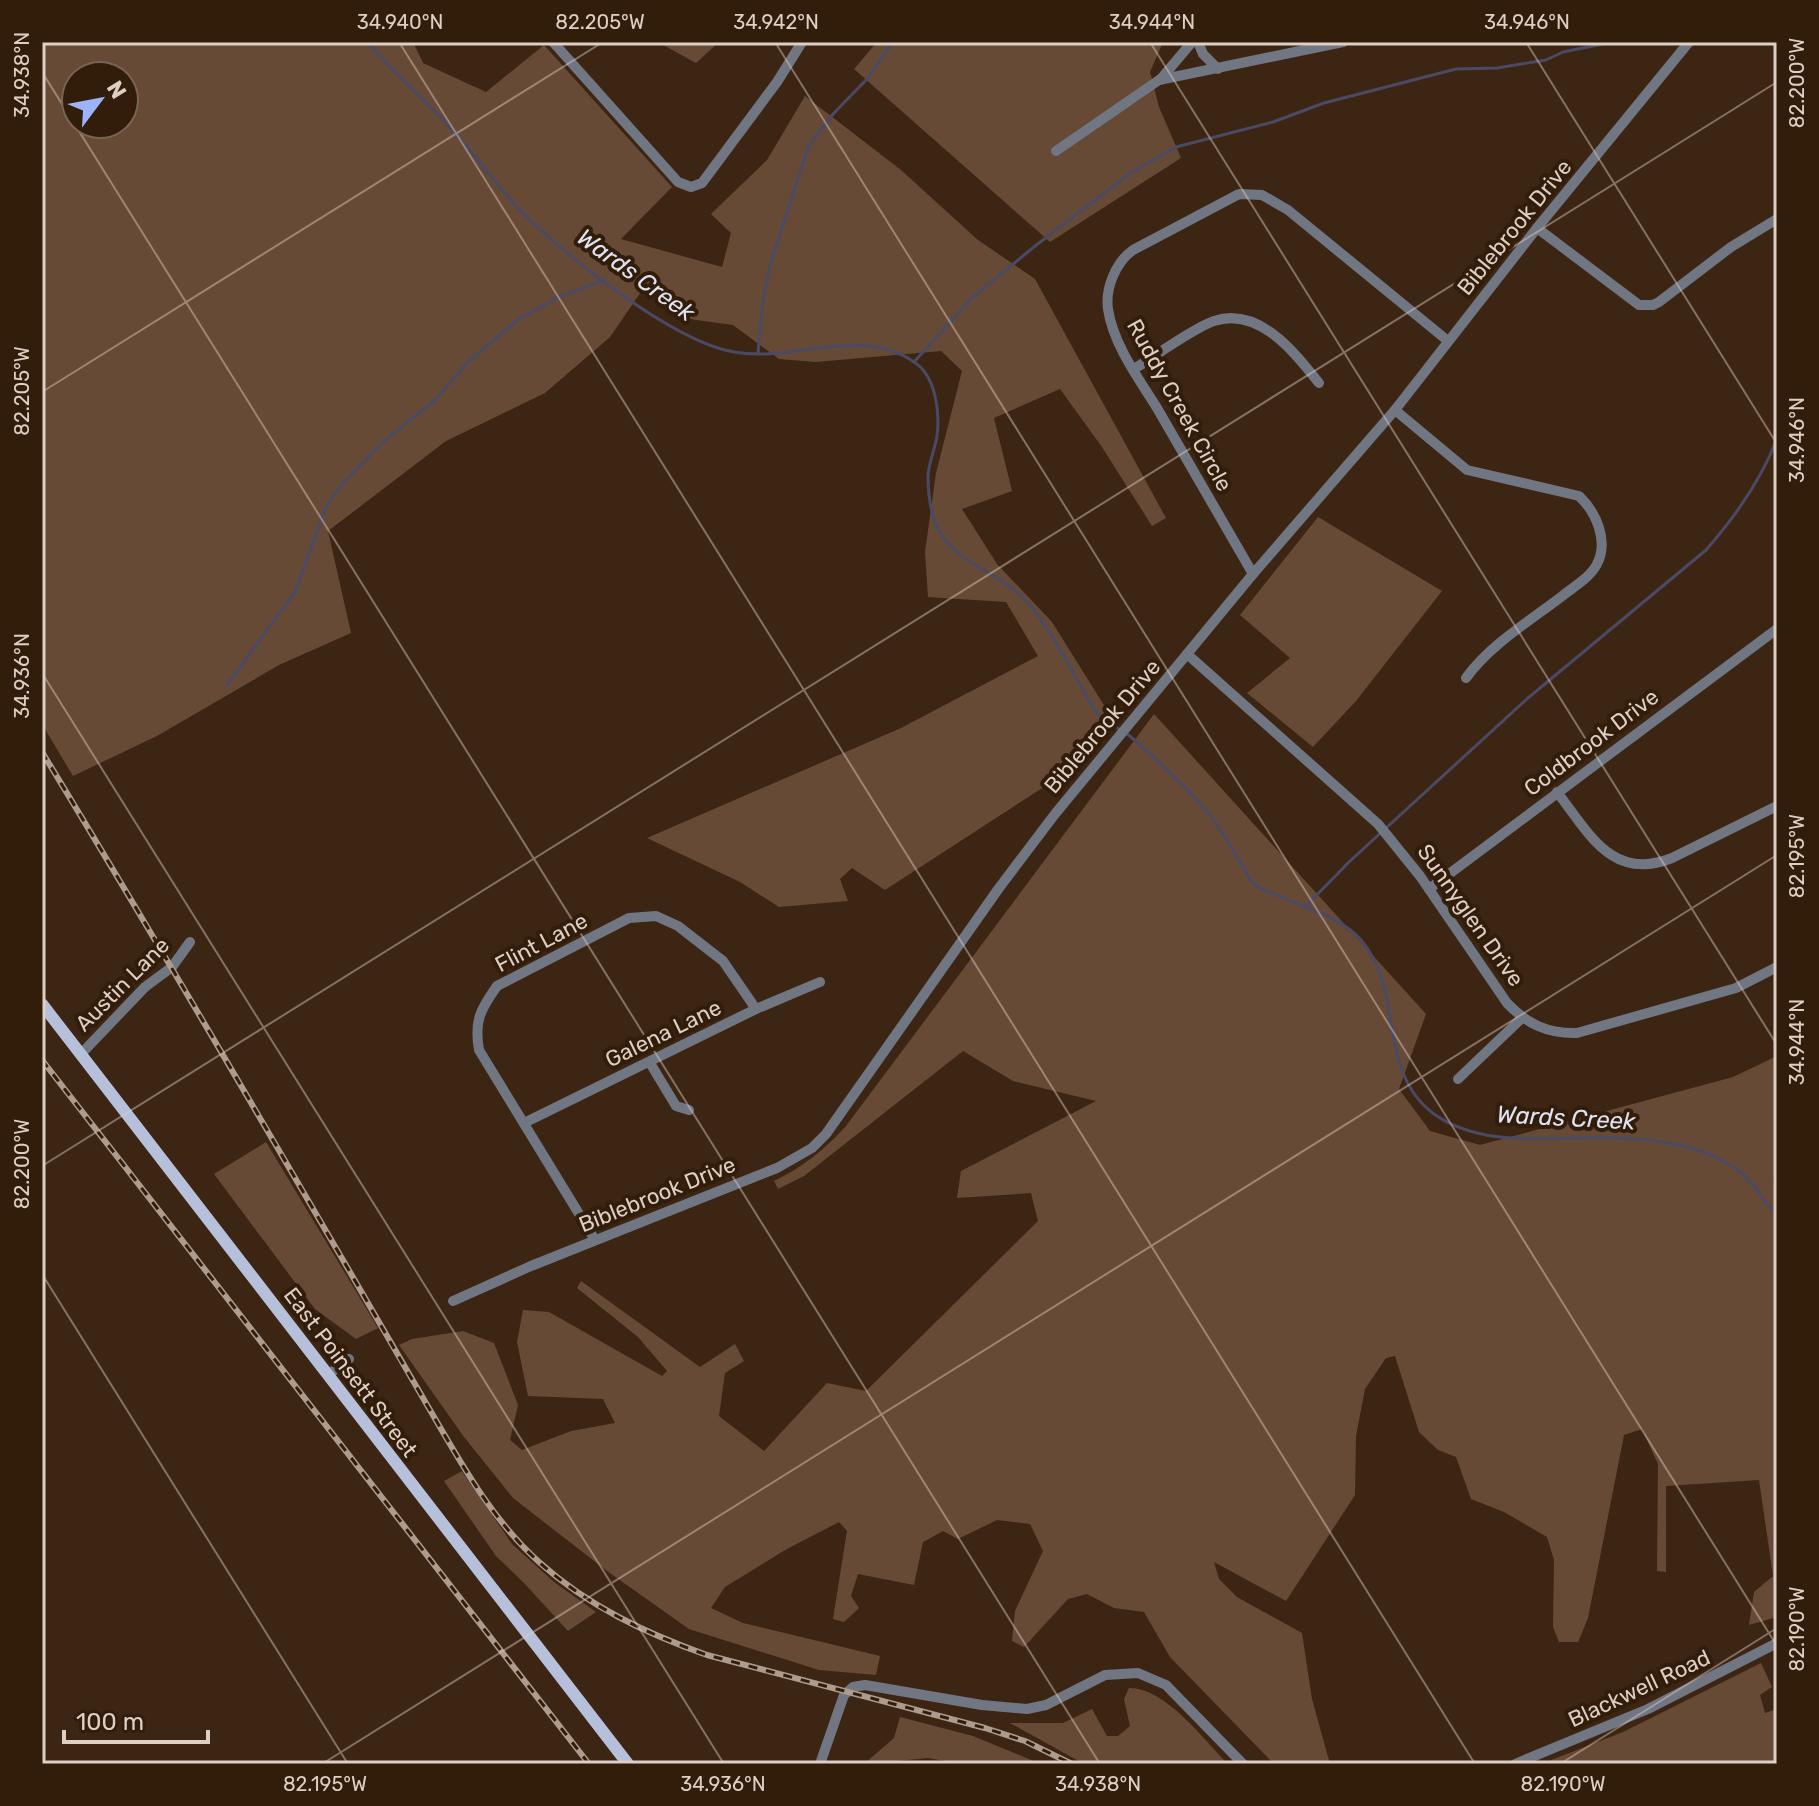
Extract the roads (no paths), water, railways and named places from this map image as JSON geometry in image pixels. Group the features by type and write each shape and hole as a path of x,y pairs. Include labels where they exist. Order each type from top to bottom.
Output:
{"main road":[{"name":"East Poinsett Street","path":"42,1004 628,1764"}],"street":[{"path":"553,42 678,182 691,187 702,183 777,82 802,42"},
{"path":"1056,151 1159,80 1195,42 1218,69"},
{"path":"1159,80 1343,42"},
{"name":"Biblebrook Drive","path":"453,1301 595,1240 777,1168 803,1153 826,1134 1023,855 1123,729 1395,410 1537,228 1689,42"},
{"name":"Ruddy Creek Circle","path":"1253,574 1111,325 1107,305 1110,285 1121,262 1133,250 1247,193 1262,195 1288,210 1448,341"},
{"path":"1537,228 1632,301 1646,306 1659,302 1731,247 1777,219"},
{"path":"1134,369 1213,321 1231,318 1267,329 1297,356 1319,383"},
{"path":"1395,410 1467,470 1579,496 1591,508 1599,528 1601,551 1590,574 1480,659 1466,678"},
{"name":"Coldbrook Drive","path":"1429,889 1777,629"},
{"name":"Sunnyglen Drive","path":"1187,654 1354,800 1400,849 1492,983 1522,1018 1548,1031 1577,1033 1736,988 1777,967"},
{"path":"1557,792 1601,848 1618,861 1645,865 1672,858 1777,806"},
{"name":"Flint Lane","path":"595,1240 479,1050 475,1030 484,1004 497,986 629,918 656,916 678,926 723,961 756,1009"},
{"name":"Austin Lane","path":"81,1054 145,987 172,967 190,942"},
{"name":"Galena Lane","path":"524,1123 756,1009 820,982"},
{"path":"1458,1079 1522,1018"},
{"path":"650,1063 676,1106 689,1110"},
{"path":"329,1374 349,1359"},
{"name":"Blackwell Road","path":"1515,1764 1648,1709 1777,1643"},
{"path":"820,1764 844,1695 853,1687 865,1685 982,1705 1027,1709 1046,1705 1105,1675 1127,1672 1148,1675 1166,1685 1243,1764"}],"waterway":[{"name":"Wards Creek","path":"367,42 445,122 536,226 589,270 650,314 709,345 734,352 779,353 849,345 871,346 893,351 921,368 932,385 937,406 937,436 928,482 932,513 941,534 960,554 1007,584 1028,603 1050,633 1098,714 1131,737 1196,799 1220,829 1252,882 1331,918 1361,940 1374,960 1383,983 1404,1076 1416,1096 1434,1114 1468,1131 1506,1138 1602,1138 1683,1146 1738,1170 1777,1216"},
{"path":"758,353 770,265 809,145 868,78 893,42"},
{"path":"914,362 972,298 1035,246 1132,172 1176,147 1273,122 1324,103 1456,69 1497,68 1546,60 1563,52 1613,42"},
{"path":"227,685 295,592 326,507 342,484 383,442 433,402 468,362 519,319 559,297 604,280"},
{"path":"1305,907 1350,861 1528,698 1706,550 1746,498 1777,439"}],"railway":[{"path":"42,752 478,1490 522,1546 558,1578 597,1605 640,1628 684,1646 707,1655 985,1728 1025,1741 1072,1764"},
{"path":"42,1060 589,1764"}]}
